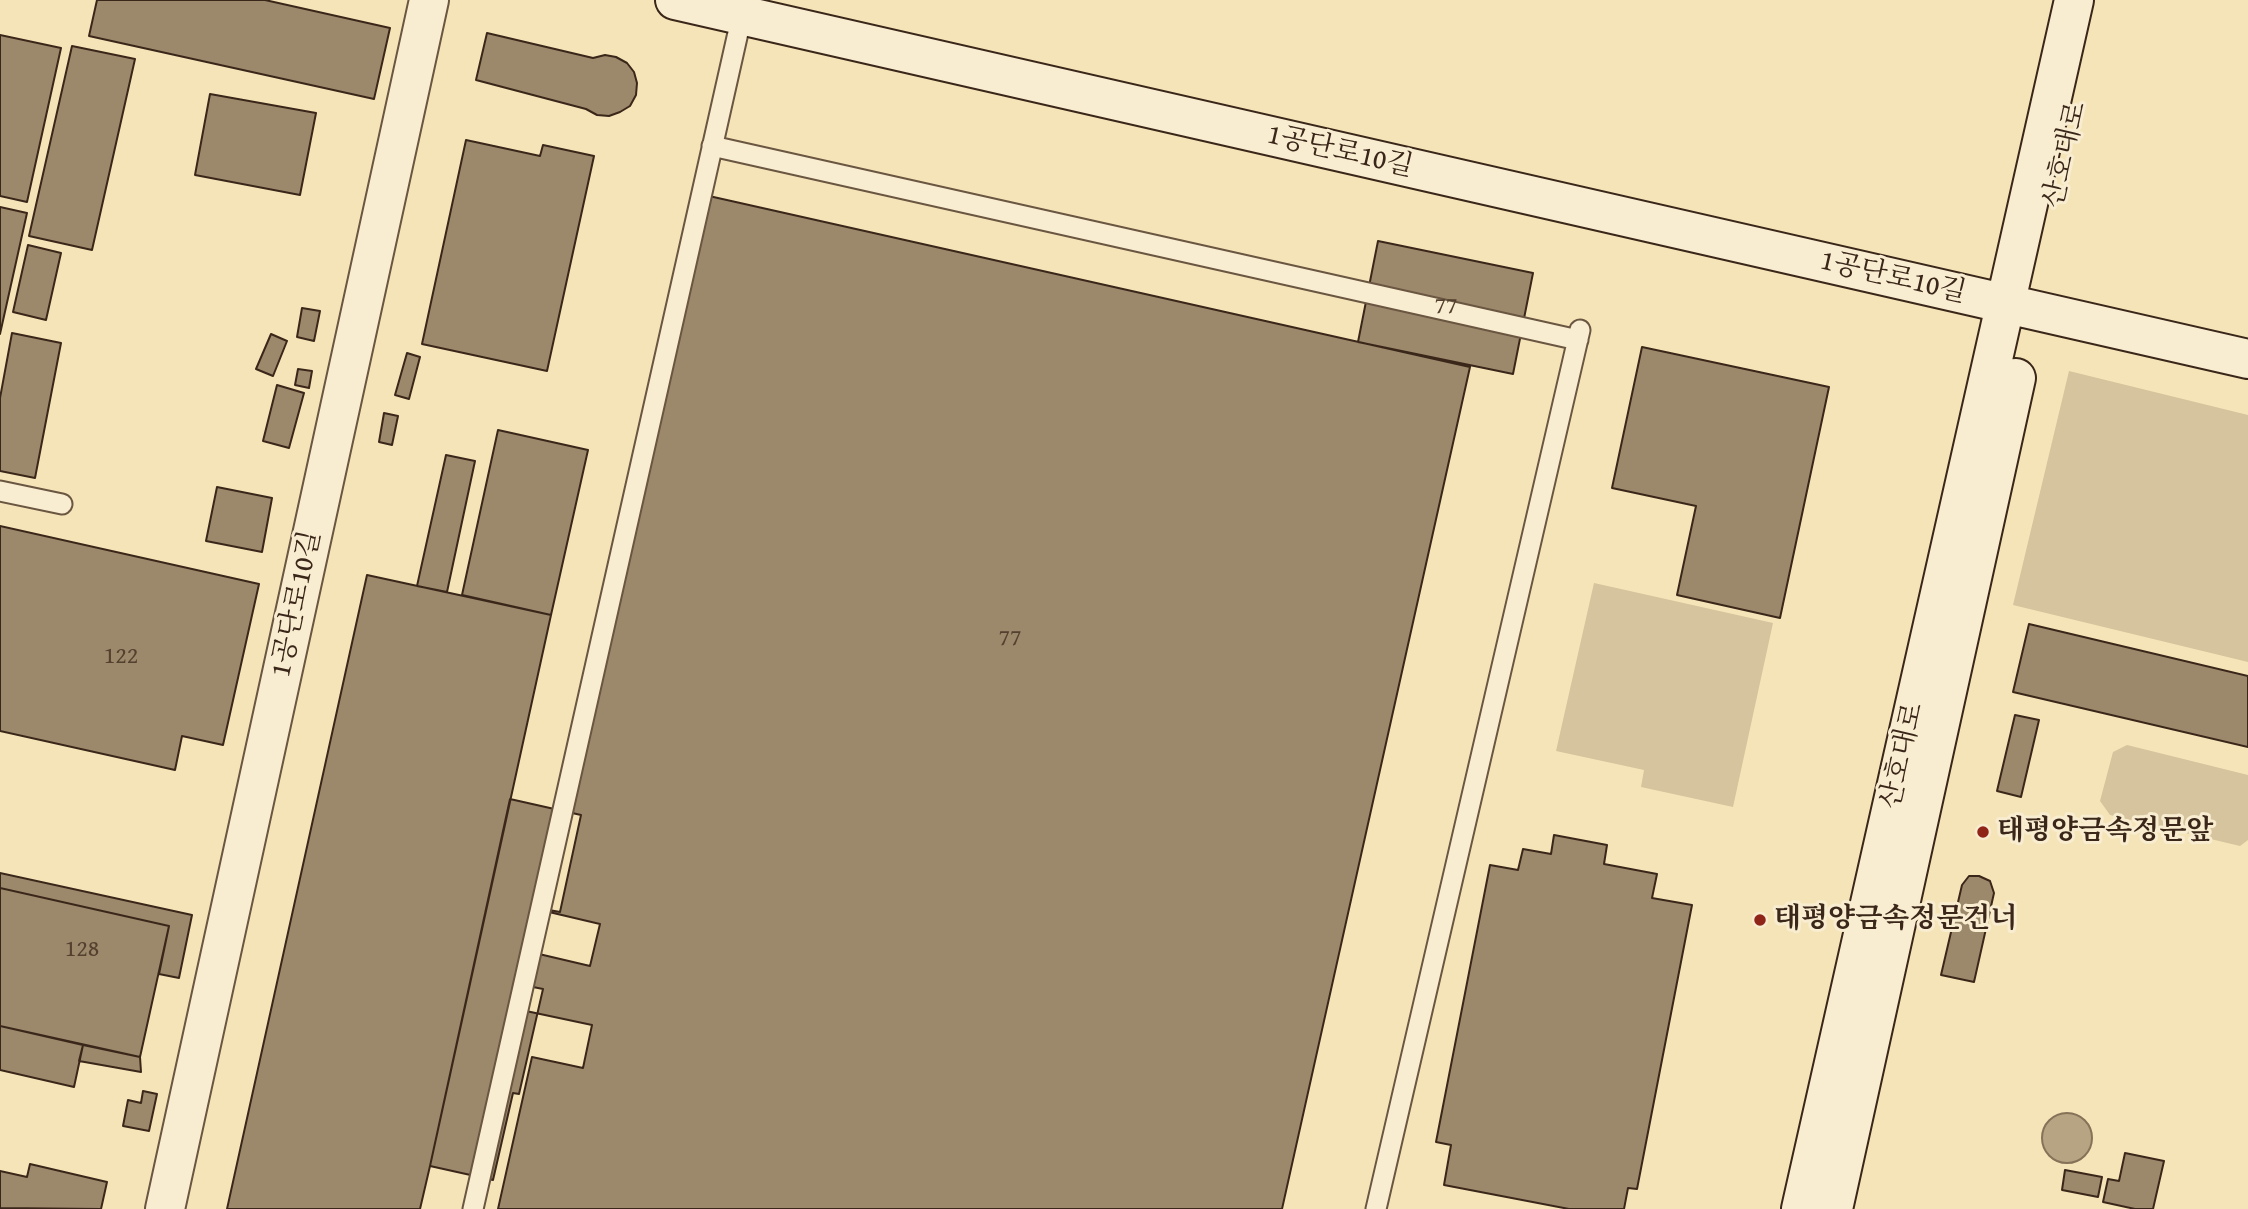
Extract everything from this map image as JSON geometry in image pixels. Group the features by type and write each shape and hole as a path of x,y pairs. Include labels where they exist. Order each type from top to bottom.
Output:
{"street":[{"name":"1공단로10길","path":"165,1209 429,0"},
{"name":"1공단로10길","path":"675,0 2018,307"},
{"name":"산호대로","path":"1833,1209 2018,307 2074,0"},
{"name":"산호대로","path":"1801,1209 2018,307 2101,0"},
{"path":"2018,307 2248,359"}],"lane":[{"path":"473,1209 742,15"},
{"path":"712,146 1579,335 1377,1209"},
{"path":"0,491 62,504"}],"shaded area":[{"path":"2069,371 2248,415 2248,662 2013,605"},
{"path":"1594,583 1773,623 1733,807 1641,787 1644,770 1556,751"},
{"path":"2127,745 2248,775 2248,840 2240,846 2110,815 2100,801 2113,752"},
{"path":"2067,1113 2085,1120 2092,1138 2085,1156 2067,1163 2049,1156 2042,1138 2049,1120"}],"building":[{"path":"97,0 265,0 390,28 374,99 89,36"},
{"path":"487,33 593,58 605,55 616,57 627,63 634,72 636,95 630,106 620,112 609,116 597,115 586,109 476,80"},
{"path":"0,35 61,48 27,202 0,196"},
{"path":"72,46 135,59 92,250 29,236"},
{"path":"210,94 316,113 300,195 195,175"},
{"path":"466,140 540,156 543,145 594,156 547,371 422,344"},
{"path":"709,196 1470,367 1282,1209 498,1209 532,1057 583,1068 592,1025 526,1011 539,954 590,966 600,924 549,912"},
{"path":"0,207 27,213 0,334"},
{"path":"1378,241 1533,273 1513,374 1358,342"},
{"path":"28,245 61,253 46,320 13,312"},
{"path":"302,308 320,311 314,341 297,337"},
{"path":"12,333 61,343 35,478 0,471 0,398"},
{"path":"271,334 287,341 273,376 256,369"},
{"path":"1642,347 1829,387 1780,618 1677,595 1696,506 1612,488"},
{"path":"407,353 420,357 409,399 395,395"},
{"path":"298,369 312,371 309,388 295,385"},
{"path":"277,385 304,393 289,448 263,441"},
{"path":"384,413 398,416 392,445 379,442"},
{"path":"498,430 588,450 551,615 462,595"},
{"path":"446,455 475,461 447,592 417,586"},
{"path":"217,487 272,498 262,552 206,541"},
{"path":"0,526 259,584 223,745 182,736 175,770 0,731"},
{"path":"367,575 551,615 430,1166 420,1209 227,1209"},
{"path":"2029,624 2248,676 2248,747 2013,692"},
{"path":"2015,715 2039,720 2021,797 1997,791"},
{"path":"510,799 581,815 560,912 549,910 533,987 543,989 519,1094 513,1093 493,1180 430,1166"},
{"path":"1554,835 1607,845 1604,864 1657,874 1652,898 1692,905 1637,1189 1628,1188 1624,1209 1569,1209 1444,1185 1451,1145 1436,1142 1490,865 1518,870 1523,849 1551,854"},
{"path":"0,873 192,915 179,978 159,974 169,926 0,888"},
{"path":"1969,876 1979,876 1990,881 1994,893 1974,982 1941,975 1962,885"},
{"path":"0,888 169,926 140,1057 0,1026"},
{"path":"0,1026 83,1045 74,1087 0,1070"},
{"path":"83,1045 140,1057 141,1072 79,1061"},
{"path":"143,1091 157,1094 149,1131 123,1126 128,1100 141,1103"},
{"path":"2125,1153 2164,1161 2153,1209 2135,1209 2103,1202 2108,1179 2119,1181"},
{"path":"30,1164 107,1182 101,1209 0,1208 0,1171 27,1177"},
{"path":"2065,1170 2102,1177 2098,1197 2062,1190"}],"place":[{"name":"태평양금속정문앞","path":"1983,832"},
{"name":"태평양금속정문건너","path":"1760,920"}]}
